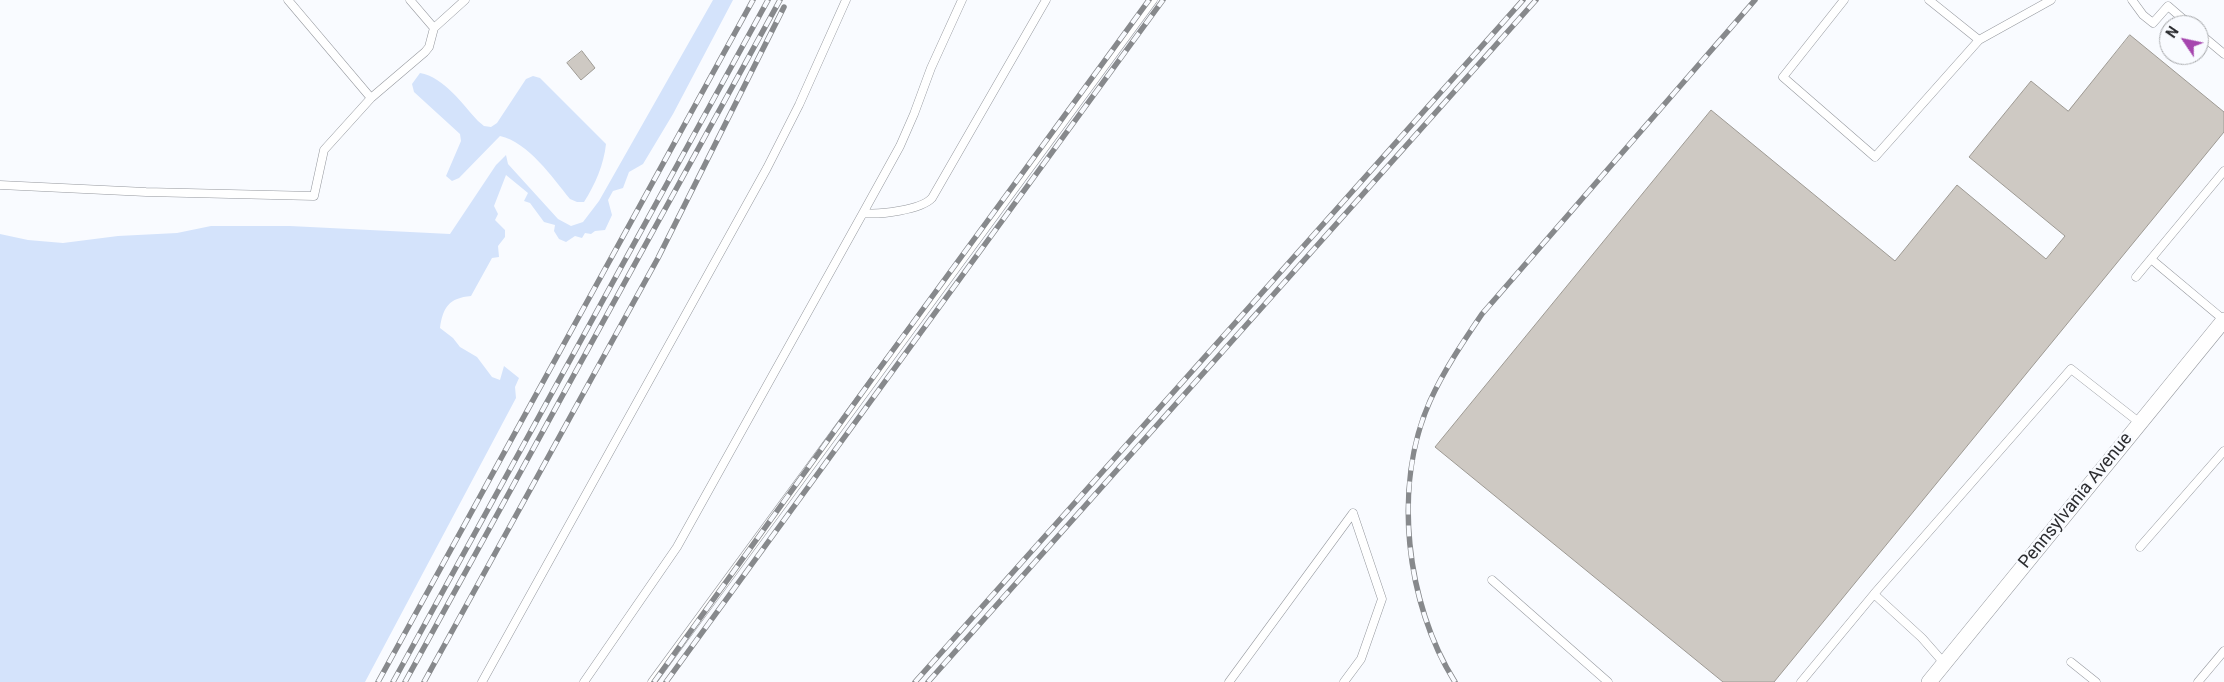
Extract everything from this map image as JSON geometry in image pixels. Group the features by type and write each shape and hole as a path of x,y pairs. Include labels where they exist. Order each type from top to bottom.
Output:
{"street":[{"name":"Pennsylvania Avenue","path":"1928,682 2224,320"}],"lane":[{"path":"288,0 371,98"},
{"path":"410,0 434,28"},
{"path":"0,185 146,192 314,196 324,150 371,98 425,52 429,47 434,28 466,0"},
{"path":"482,682 767,168 821,58 846,0"},
{"path":"584,682 677,548 863,214 900,146 931,68 962,0"},
{"path":"863,214 875,214 922,205 932,198 1046,0"},
{"path":"652,682 1153,0"},
{"path":"1844,0 1782,77 1875,157 1979,40 2051,0"},
{"path":"1929,0 1979,40"},
{"path":"2132,0 2143,15 2154,24 2159,18"},
{"path":"2161,15 2168,6 2178,15"},
{"path":"2209,41 2224,54"},
{"path":"2136,277 2224,171"},
{"path":"2150,259 2224,320"},
{"path":"1801,682 1874,594 2071,369 2140,423"},
{"path":"2140,547 2224,451"},
{"path":"1229,682 1353,513 1382,599 1361,659 1344,682"},
{"path":"1492,580 1608,682"},
{"path":"1874,594 1922,638 1944,663"},
{"path":"2198,682 2224,651"},
{"path":"2071,662 2096,682"}],"water":[{"path":"713,0 733,0 673,114 643,164 629,172 623,188 613,191 608,200 612,215 605,230 595,231 591,234 585,233 582,238 575,236 566,242 559,239 554,231 555,225 544,222 530,203 524,201 528,193 506,175 494,206 498,214 495,220 505,230 505,237 498,246 499,257 492,258 471,296 457,299 448,305 443,314 440,328 453,338 460,347 477,357 492,377 500,380 504,366 519,378 515,387 516,398 365,682 0,682 0,234 28,240 63,243 118,236 177,233 211,226 290,226 450,234 496,165 506,155 508,164 558,219 571,226 583,222 599,201"},
{"path":"420,73 437,80 445,86 478,121 484,126 491,127 497,123 526,79 533,76 540,78 606,144 598,174 584,202 570,199 548,171 530,153 520,145 500,136 459,178 452,181 446,176 461,141 460,134 414,92 412,84"}],"building":[{"path":"2130,35 2159,59 2159,65 2167,65 2224,112 2224,132 1774,682 1723,682 1435,447 1711,110 1895,261 1957,185 2046,259 2065,236 1969,157 2031,81 2068,111"},
{"path":"582,51 595,68 581,80 567,63"}],"railway":[{"path":"378,682 753,0"},
{"path":"393,682 768,0"},
{"path":"405,682 780,0"},
{"path":"654,682 877,372 1149,0"},
{"path":"666,682 1163,0"},
{"path":"915,682 1523,0"},
{"path":"928,682 1536,0"},
{"path":"1455,682 1438,651 1425,617 1416,581 1410,544 1408,507 1411,470 1418,434 1430,401 1448,367 1482,314 1755,0"},
{"path":"424,682 658,258 784,7"}]}
